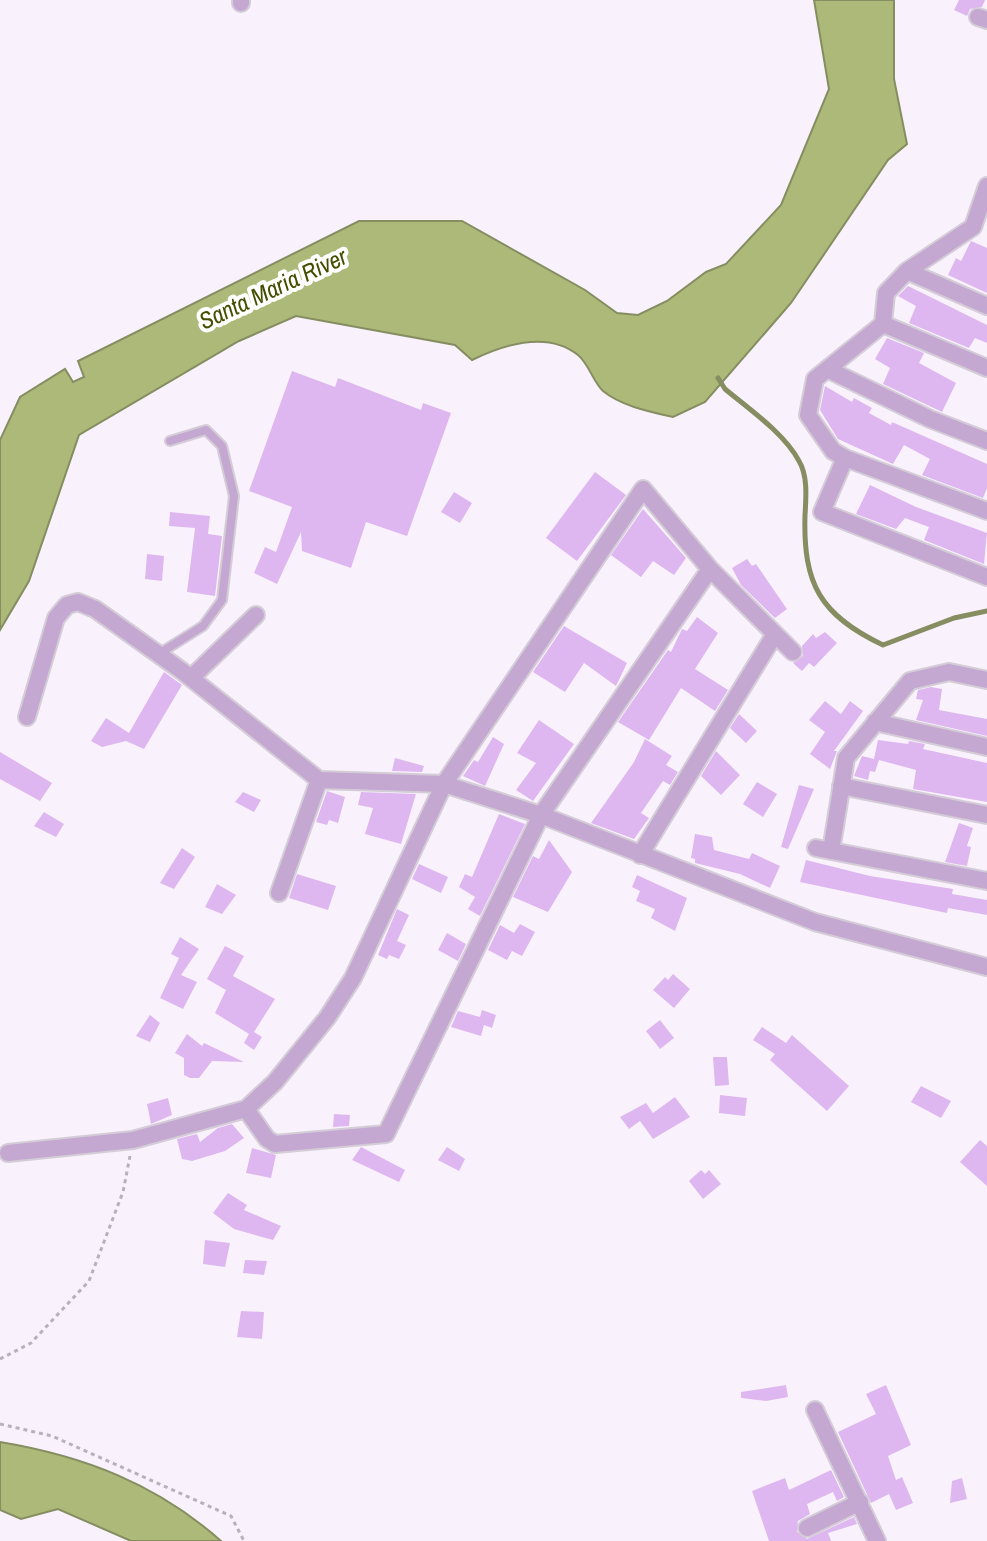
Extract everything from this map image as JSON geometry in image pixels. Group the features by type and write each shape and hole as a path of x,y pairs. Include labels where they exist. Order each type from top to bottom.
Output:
{"street":[{"path":"987,186 980,229 907,271 886,293 883,324 815,379 808,415 833,451 845,458 987,511"},
{"path":"907,271 987,306"},
{"path":"883,324 987,368"},
{"path":"827,369 930,419 987,441"},
{"path":"845,458 822,512 987,577"},
{"path":"8,1153 133,1140 246,1109 275,1082 327,1018 353,978 444,784 643,489 710,569 793,652"},
{"path":"246,1109 267,1139 275,1144 386,1134 541,815 710,569"},
{"path":"27,717 56,618 67,605 78,602 95,609 191,678 319,780 444,784 541,815 815,922 987,967"},
{"path":"191,678 256,615"},
{"path":"640,855 775,634"},
{"path":"987,680 949,672 910,681 846,758 823,849 987,881"},
{"path":"875,722 987,747"},
{"path":"279,893 319,780"},
{"path":"841,786 987,815"},
{"path":"815,1410 877,1541"},
{"path":"807,1528 860,1502"}],"lane":[{"path":"156,655 203,626 222,600 234,496 222,446 206,430 170,441"}],"path":[{"path":"0,1359 31,1343 89,1281 123,1192 133,1140"},
{"path":"0,1424 52,1436 231,1516 244,1541"}],"water":[{"name":"Santa Maria River","path":"814,0 894,0 894,79 907,144 888,160 791,303 705,402 673,417 627,404 603,391 578,355 553,343 525,342 472,360 455,345 296,316 239,341 79,435 29,581 0,630 0,440 20,397 65,369 73,382 84,377 78,361 359,221 462,221 585,290 617,313 638,315 667,301 706,272 726,264 781,205 829,89"},
{"path":"0,1442 61,1455 118,1475 171,1503 221,1541 131,1541 58,1509 21,1519 0,1510"}],"building":[{"path":"959,0 985,0 982,7 970,9 967,16 954,10"},
{"path":"971,241 987,248 987,293 948,275 956,258 961,261"},
{"path":"908,286 987,325 987,343 975,338 969,348 909,323 916,306 898,296"},
{"path":"887,338 924,353 919,363 956,383 942,412 883,384 890,368 875,359"},
{"path":"292,371 335,387 338,378 421,410 423,403 451,413 407,536 366,522 351,568 302,551 301,532 277,584 254,573 265,547 276,552 292,507 249,491"},
{"path":"825,386 852,402 854,398 872,408 869,413 891,425 892,422 987,464 987,488 983,498 922,475 930,459 904,445 893,464 838,439 820,410"},
{"path":"595,472 626,495 577,561 546,538"},
{"path":"870,485 916,507 987,533 984,564 924,540 929,527 905,518 896,529 856,514"},
{"path":"454,492 472,503 460,523 441,512"},
{"path":"643,509 686,558 674,575 653,561 641,577 611,555"},
{"path":"170,512 210,516 208,534 222,536 215,596 187,592 195,528 169,526"},
{"path":"147,554 164,556 162,581 145,579"},
{"path":"747,559 752,566 756,564 787,609 775,618 741,585 732,568"},
{"path":"697,617 718,633 695,669 728,690 715,711 681,688 649,740 618,722 668,650 671,652 682,629 687,631"},
{"path":"564,626 627,663 616,686 584,663 565,692 533,672"},
{"path":"825,632 837,643 814,667 809,663 802,671 793,663 803,656 802,646 813,634 816,638"},
{"path":"164,672 182,685 144,749 126,741 102,747 91,741 106,718 129,733"},
{"path":"931,687 942,689 939,710 987,719 987,736 916,720 923,700 916,699 918,690"},
{"path":"825,701 841,714 850,701 863,711 834,751 837,751 830,769 810,754 825,732 809,720"},
{"path":"739,714 757,731 746,743 730,728"},
{"path":"539,720 574,744 533,801 516,790 536,763 517,753"},
{"path":"493,737 504,744 485,786 463,776 474,760 478,762"},
{"path":"645,739 672,756 666,765 678,772 670,785 663,781 641,813 649,818 634,839 591,823 634,762"},
{"path":"878,740 925,744 923,749 987,763 987,802 913,789 916,770 879,760 875,772 870,771 868,780 854,776 862,756 874,759"},
{"path":"716,751 740,775 721,795 701,776"},
{"path":"0,752 52,783 40,801 0,779"},
{"path":"395,758 424,766 422,772 392,771"},
{"path":"757,782 777,794 763,817 743,804"},
{"path":"799,785 814,789 788,849 781,847"},
{"path":"327,791 345,797 338,823 329,820 327,825 316,822"},
{"path":"243,792 261,800 254,812 235,802"},
{"path":"361,792 416,794 401,844 365,834 373,808 358,805"},
{"path":"44,812 64,824 56,837 34,826"},
{"path":"499,814 525,824 480,916 468,909 475,897 459,887 465,874 472,877"},
{"path":"959,823 973,828 967,846 971,847 967,866 945,862"},
{"path":"695,834 712,837 714,850 749,859 752,853 780,866 770,888 740,874 695,863 695,859 691,858"},
{"path":"549,840 572,872 548,912 513,897 533,856 539,859"},
{"path":"182,848 195,857 174,889 160,883"},
{"path":"806,860 870,876 953,889 952,894 987,900 987,915 948,908 947,913 800,882"},
{"path":"419,864 448,877 441,893 412,879"},
{"path":"297,874 336,886 328,910 289,898"},
{"path":"637,875 687,898 675,931 651,918 655,909 636,901 640,891 632,887"},
{"path":"217,884 236,895 222,914 205,907"},
{"path":"397,909 409,915 397,941 406,945 399,959 389,955 387,959 378,955"},
{"path":"520,924 535,932 522,956 512,951 507,960 488,950 500,925 514,933"},
{"path":"447,933 466,944 458,961 438,950"},
{"path":"180,937 199,949 181,975 197,982 183,1009 160,998 179,958 171,954"},
{"path":"225,946 244,956 233,976 275,999 254,1032 262,1037 254,1050 244,1043 249,1034 215,1013 226,990 207,979"},
{"path":"673,974 690,989 674,1008 653,990 665,977 668,980"},
{"path":"482,1010 496,1015 492,1028 484,1025 481,1036 451,1027 458,1011 480,1017"},
{"path":"150,1015 160,1023 150,1042 136,1036"},
{"path":"660,1020 674,1038 660,1049 646,1031"},
{"path":"762,1027 786,1043 792,1035 849,1086 827,1111 770,1060 775,1054 753,1040"},
{"path":"187,1034 202,1046 204,1043 244,1062 212,1061 199,1078 190,1078 184,1075 184,1058 175,1053"},
{"path":"713,1057 727,1057 729,1085 715,1086"},
{"path":"921,1086 951,1101 941,1118 911,1102"},
{"path":"720,1095 747,1098 745,1116 719,1113"},
{"path":"675,1097 690,1117 653,1139 640,1121 629,1129 620,1117 646,1103 653,1113"},
{"path":"168,1098 172,1115 151,1124 147,1104"},
{"path":"334,1114 350,1115 349,1126 333,1127"},
{"path":"232,1124 244,1138 225,1151 192,1161 182,1159 177,1139 197,1134 200,1142 218,1128"},
{"path":"980,1140 987,1146 987,1186 960,1162"},
{"path":"361,1147 405,1170 399,1182 352,1160"},
{"path":"447,1147 465,1159 459,1171 438,1160"},
{"path":"252,1148 276,1155 271,1178 246,1173"},
{"path":"701,1170 705,1174 709,1170 721,1184 703,1199 689,1181"},
{"path":"228,1193 247,1205 244,1210 281,1226 273,1240 234,1229 213,1213"},
{"path":"205,1240 230,1243 225,1267 203,1264"},
{"path":"245,1260 267,1261 264,1275 243,1273"},
{"path":"241,1311 264,1312 262,1339 237,1337"},
{"path":"786,1385 788,1397 766,1401 741,1398 741,1392"},
{"path":"886,1385 911,1445 888,1456 896,1480 902,1477 913,1503 896,1510 889,1494 871,1503 838,1432 876,1414 866,1394"},
{"path":"831,1470 844,1497 837,1501 833,1492 807,1504 810,1514 798,1521 797,1532 807,1539 854,1517 857,1524 828,1533 831,1541 769,1541 752,1491 785,1478 789,1490"},
{"path":"962,1478 967,1499 950,1503 952,1481"}],"waterway":[{"path":"718,378 725,389 775,431 799,461 805,480 805,539 812,579 830,609 844,622 883,645 954,618 987,611"}]}
